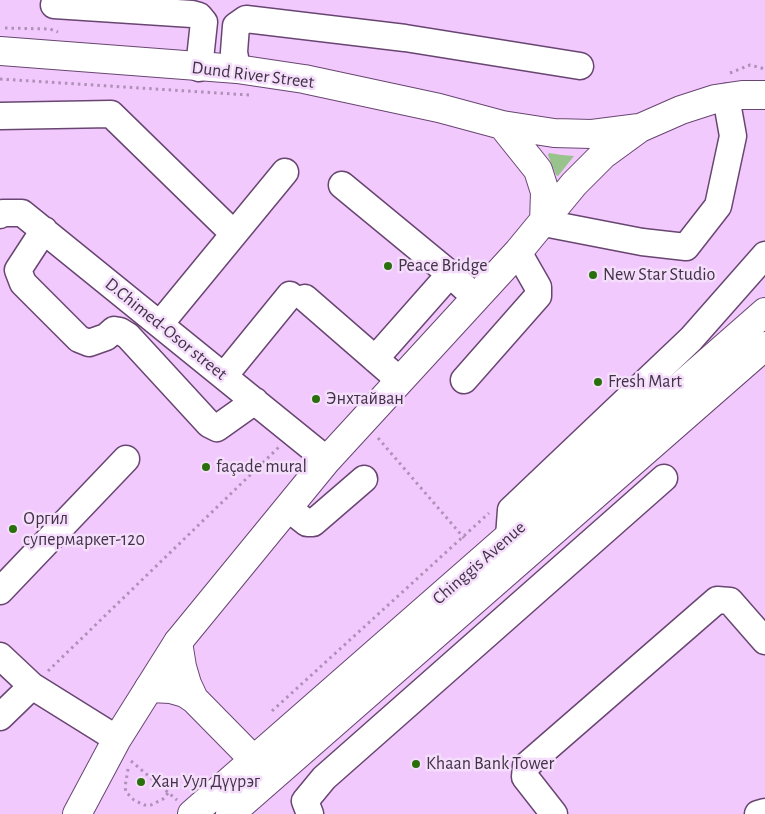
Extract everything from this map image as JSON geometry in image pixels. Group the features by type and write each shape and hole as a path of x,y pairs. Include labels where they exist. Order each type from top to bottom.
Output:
{"main road":[{"name":"Dund River Street","path":"0,51 199,68 237,69 361,90 502,125 554,133 592,134 640,128"},
{"path":"77,814 125,750 149,688 178,642 327,460 544,223 574,184 604,155 640,128 681,110 726,97 765,95"},
{"path":"502,125 538,170 545,192 544,223"},
{"name":"Chinggis Avenue","path":"188,810 254,760 765,312"},
{"name":"Chinggis Avenue","path":"230,814 765,346"},
{"path":"178,642 182,667 194,699"},
{"path":"149,688 171,689 185,693 194,699 254,760"}],"street":[{"path":"54,5 199,16 204,22 199,68"},
{"path":"237,69 234,52 236,26 246,19 406,38 580,66"},
{"path":"544,223 642,242 686,247 718,206 733,136 726,97"},
{"path":"0,116 111,114 234,234"},
{"path":"160,324 285,172"},
{"path":"342,185 450,274 476,298"},
{"name":"D.Chimed-Osor street","path":"0,215 3,213 22,213 327,460"},
{"path":"44,230 18,270 23,283 79,339 89,343 106,337 114,330 128,336 209,424 217,428 255,401"},
{"path":"464,380 538,296 538,287 518,252"},
{"path":"509,537 511,510 691,339 765,255"},
{"path":"375,359 450,274"},
{"path":"224,376 298,297 375,359 399,382"},
{"path":"0,591 126,459"},
{"path":"310,814 306,801 324,778 664,478"},
{"path":"288,508 307,523 313,523 364,479"},
{"path":"533,550 555,574"},
{"path":"554,814 525,777 526,766 717,600 730,601 765,641"},
{"path":"0,656 32,686 125,750"},
{"path":"408,659 430,684"},
{"path":"0,717 32,686"},
{"path":"758,814 765,812"}],"path":[{"path":"32,686 294,433"},
{"path":"373,433 464,538"},
{"path":"272,712 492,511"},
{"path":"125,750 188,810"},
{"path":"125,750 124,782 126,792 134,800 144,805 152,805 168,793"}],"green space":[{"path":"549,153 574,156 558,176 548,155"}],"place":[{"name":"Peace Bridge","path":"388,266"},
{"name":"New Star Studio","path":"593,275"},
{"name":"Fresh Mart","path":"598,382"},
{"name":"Энхтайван","path":"316,399"},
{"name":"façade mural","path":"206,467"},
{"name":"Оргил супермаркет-120","path":"13,529"},
{"name":"Khaan Bank Tower","path":"416,764"},
{"name":"Хан Уул Дүүрэг","path":"141,782"}]}
